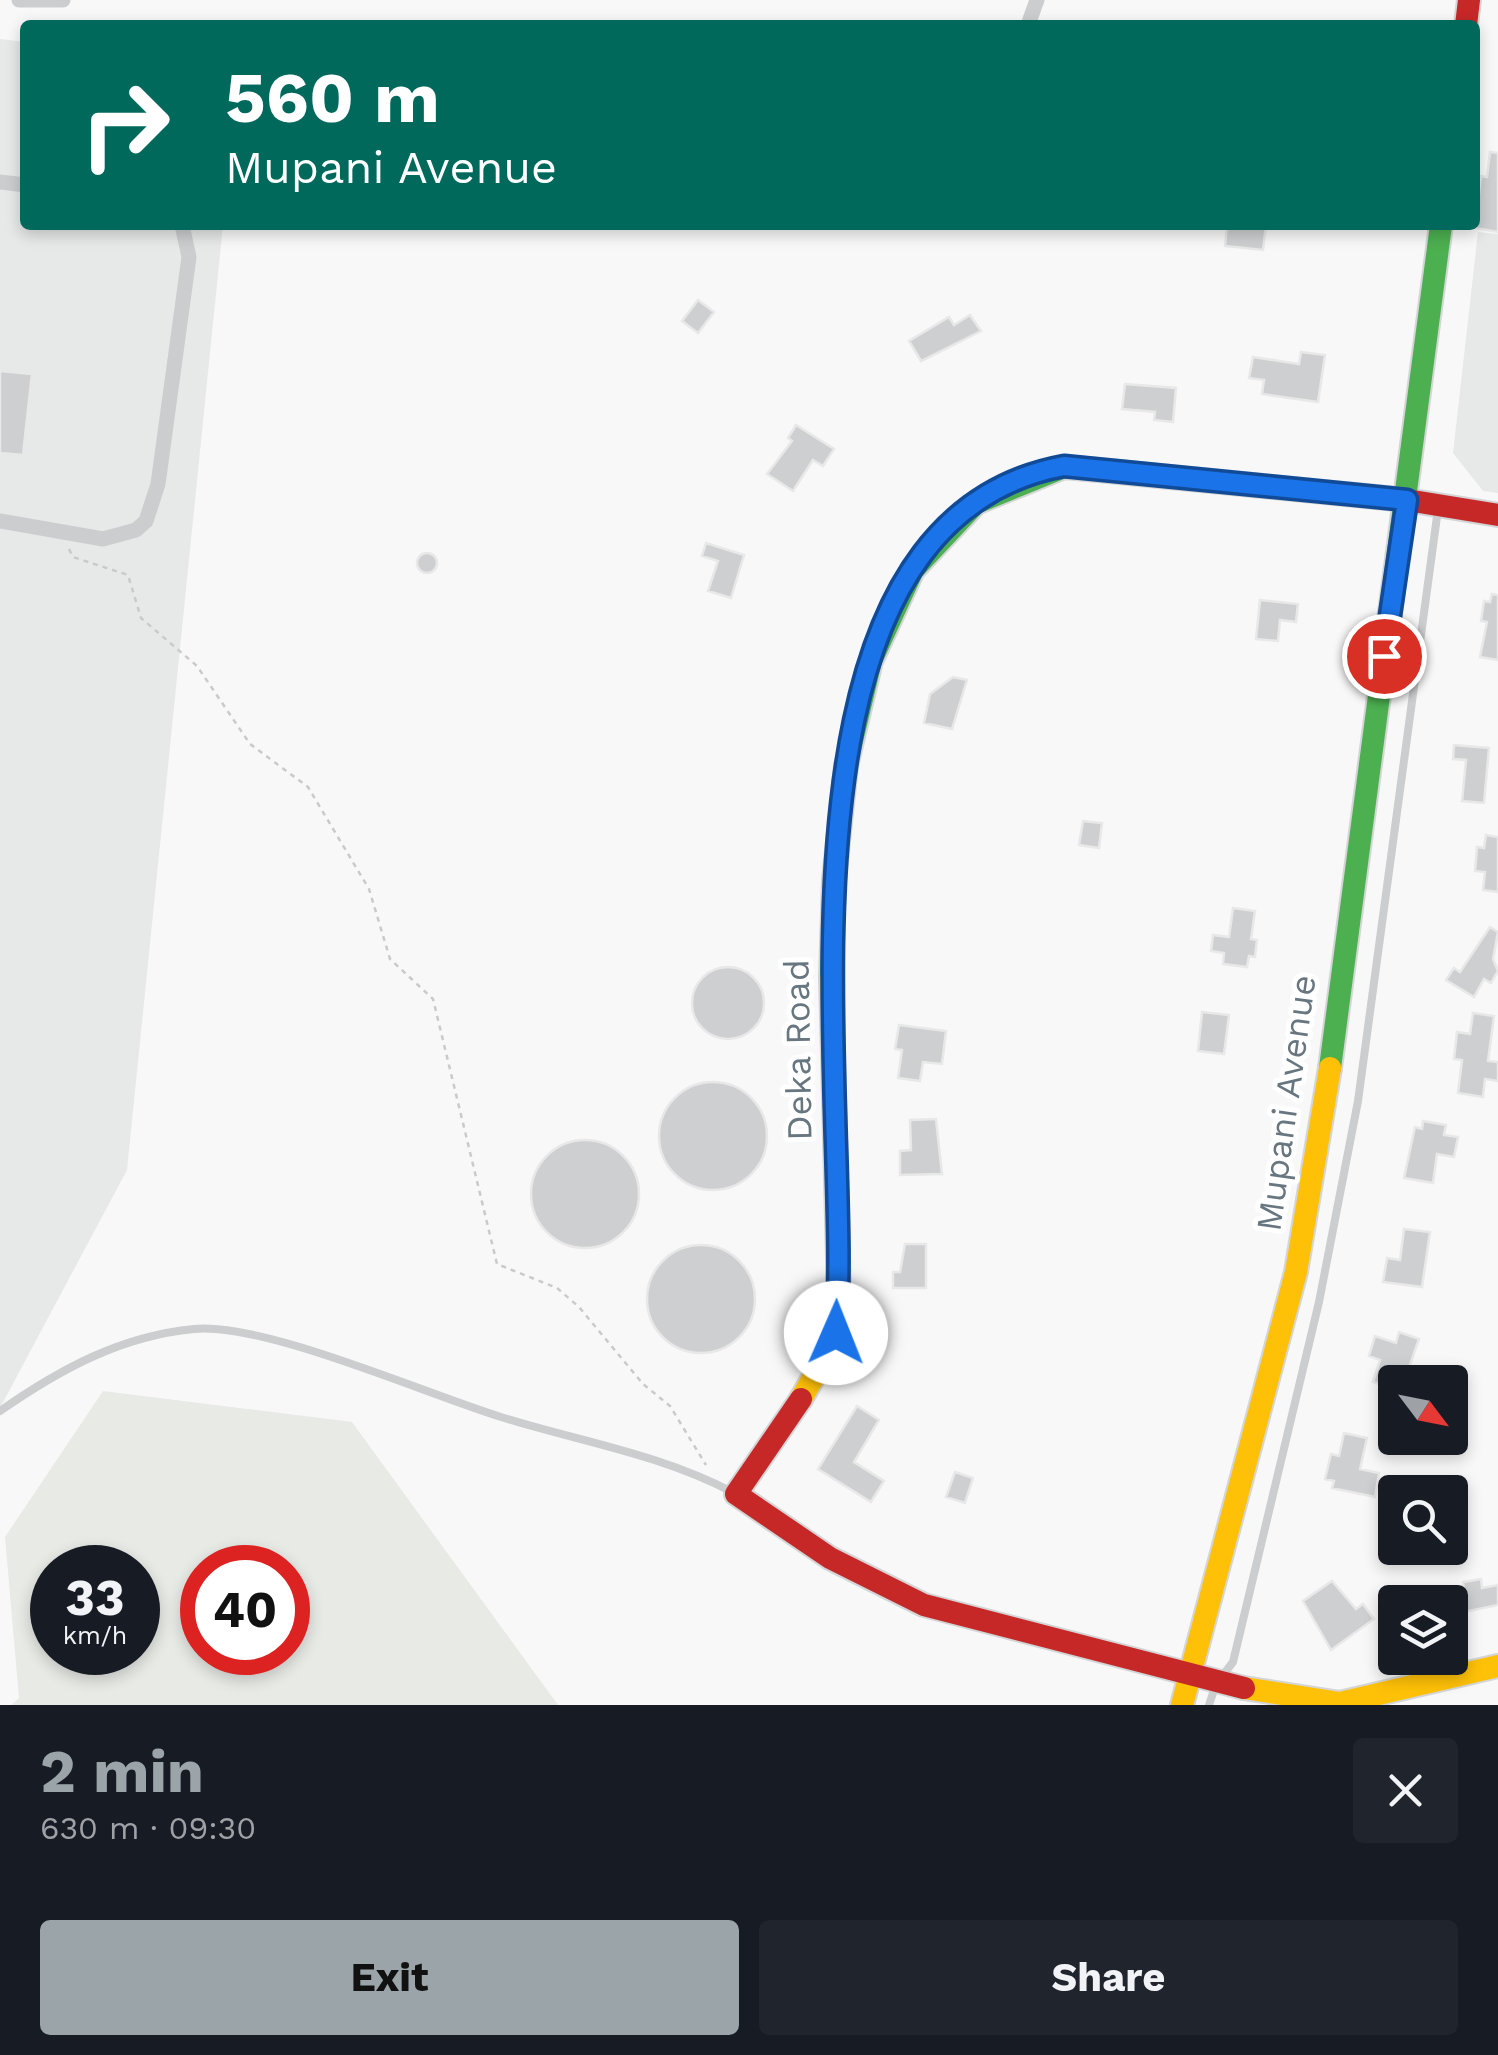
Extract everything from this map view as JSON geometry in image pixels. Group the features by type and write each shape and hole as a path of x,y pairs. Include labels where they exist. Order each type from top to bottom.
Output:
{"street":[{"path":"19,0 62,0"},
{"path":"0,522 63,534 119,537 136,530 152,509 190,258 183,230"},
{"name":"Mupani Avenue","path":"1182,1705 1296,1272 1314,1180 1440,230"},
{"name":"Deka Road","path":"736,1494 836,1333 832,950 836,826 871,662 896,597 925,549 954,517 981,499 1018,479 1064,466 1407,500 1498,515"},
{"path":"736,1494 830,1558 924,1605 1189,1677 1212,1694 1340,1703 1498,1666"}],"lane":[{"path":"1212,1694 1233,1662 1319,1302 1355,1119 1439,505"},
{"path":"0,1411 100,1351 152,1335 198,1328 286,1345 498,1417 670,1464 736,1494"}],"path":[{"path":"63,534 73,557 128,574 140,618 197,666 250,744 308,787 369,889 390,959 433,999 498,1264 557,1288 578,1307 643,1384 681,1420 714,1482"}],"shaded area":[{"path":"0,39 20,41 20,230 222,230 127,1170 0,1408"},
{"path":"1478,232 1498,234 1498,493 1483,491 1453,453"},
{"path":"103,1391 352,1422 558,1705 11,1705 19,1698 5,1537"}],"building":[{"path":"1490,152 1498,153 1498,232 1480,229 1481,176 1487,177"},
{"path":"1227,230 1265,230 1263,250 1225,246"},
{"path":"698,300 714,312 698,333 682,321"},
{"path":"970,315 981,331 921,361 909,341 949,317 954,325"},
{"path":"1301,352 1325,355 1318,402 1262,394 1264,380 1249,378 1253,357 1299,364"},
{"path":"0,371 32,374 23,455 0,453"},
{"path":"1125,384 1176,388 1173,422 1154,420 1155,412 1122,409"},
{"path":"796,425 834,449 823,466 813,460 793,491 767,474 792,441 788,438"},
{"path":"706,543 744,555 731,598 708,591 718,561 702,556"},
{"path":"427,553 437,563 427,573 417,563"},
{"path":"1492,594 1498,595 1498,660 1480,657 1487,622 1481,621 1484,601 1490,602"},
{"path":"1260,600 1298,604 1296,622 1280,620 1278,641 1256,639"},
{"path":"953,677 967,680 952,729 924,723 930,694"},
{"path":"1454,745 1489,748 1484,803 1462,801 1466,760 1453,759"},
{"path":"1083,821 1102,823 1099,848 1079,845"},
{"path":"1486,835 1498,837 1498,892 1483,890 1485,872 1475,871 1477,847 1484,848"},
{"path":"1233,908 1255,911 1251,939 1257,940 1255,957 1249,956 1247,967 1223,964 1224,953 1211,951 1213,935 1229,937"},
{"path":"1490,927 1498,932 1493,959 1498,971 1491,983 1484,979 1474,997 1446,980 1454,968 1460,972"},
{"path":"728,967 753,978 764,1003 753,1028 728,1039 703,1028 692,1003 703,978"},
{"path":"1202,1012 1229,1015 1224,1054 1198,1051"},
{"path":"1473,1013 1494,1016 1488,1061 1498,1062 1498,1081 1485,1079 1483,1097 1458,1093 1462,1060 1454,1059 1457,1032 1470,1034"},
{"path":"899,1025 946,1031 942,1064 923,1062 920,1081 898,1078 902,1050 895,1049"},
{"path":"713,1082 734,1086 751,1098 763,1115 767,1136 763,1157 751,1174 734,1186 713,1190 692,1186 675,1174 663,1157 659,1136 663,1115 675,1098 692,1086"},
{"path":"936,1119 942,1174 900,1175 900,1151 911,1150 910,1120"},
{"path":"1423,1121 1446,1125 1444,1135 1458,1137 1454,1157 1437,1154 1433,1183 1404,1178 1415,1127 1422,1129"},
{"path":"585,1140 606,1144 623,1156 635,1173 639,1194 635,1215 623,1232 606,1244 585,1248 564,1244 547,1232 535,1215 531,1194 535,1173 547,1156 564,1144"},
{"path":"1404,1229 1430,1232 1422,1287 1383,1282 1387,1258 1400,1260"},
{"path":"905,1244 926,1244 926,1288 893,1288 893,1272 900,1272"},
{"path":"701,1245 722,1249 739,1261 751,1278 755,1299 751,1320 739,1337 722,1349 701,1353 680,1349 663,1337 651,1320 647,1299 651,1278 663,1261 680,1249"},
{"path":"1399,1332 1419,1339 1410,1365 1378,1365 1380,1360 1369,1356 1375,1336 1396,1343"},
{"path":"857,1406 879,1420 854,1462 884,1481 871,1502 818,1469"},
{"path":"1344,1433 1367,1438 1360,1469 1379,1473 1375,1497 1332,1488 1334,1481 1325,1479 1331,1454 1339,1456"},
{"path":"955,1472 973,1478 965,1503 946,1497"},
{"path":"1481,1579 1482,1588 1498,1585 1498,1605 1468,1611 1468,1585 1463,1582"},
{"path":"1332,1581 1356,1609 1363,1604 1374,1619 1331,1650 1303,1601"}],"traffic: fast":[{"path":"1330,1068 1440,230"},
{"path":"831,978 834,879 846,766 871,661 913,570 976,503 1064,467 1098,470"}],"traffic: slow":[{"path":"801,1399 829,1350 839,1300 831,978"},
{"path":"1182,1705 1296,1272 1330,1068"},
{"path":"1244,1688 1340,1703 1498,1666"}],"traffic: jam":[{"path":"1467,20 1469,0"},
{"path":"1098,470 1407,500 1498,515"},
{"path":"801,1399 736,1494 830,1558 924,1605 1244,1688"}],"route":[{"path":"836,1333 832,950 836,826 852,736 871,662 896,597 925,549 954,517 981,499 1018,479 1064,466 1407,500 1384,656"}]}
